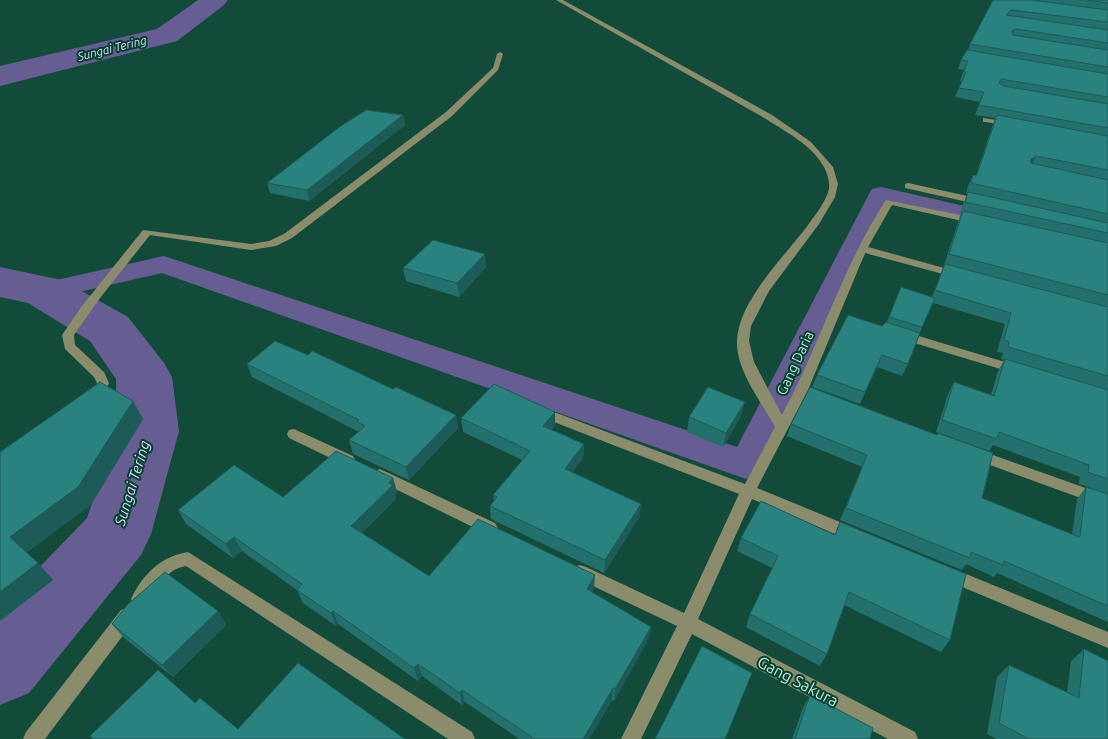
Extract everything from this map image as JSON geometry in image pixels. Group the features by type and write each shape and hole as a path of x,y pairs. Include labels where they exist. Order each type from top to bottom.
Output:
{"street":[{"path":"559,0 769,117 798,137 828,166 834,187 829,199 816,222 760,297 744,325 743,342 747,362 779,421"},
{"path":"84,408 99,393 103,383 100,375 69,346 68,336 117,268 130,256 147,232 251,247 272,244 288,236 449,114 496,69 500,54"},
{"path":"986,120 1024,127"},
{"path":"908,186 991,204"},
{"name":"Gang Daria","path":"631,739 688,624 779,421 807,392 840,316 862,249 890,202 986,223"},
{"path":"862,249 966,277"},
{"path":"892,332 1033,375"},
{"path":"526,405 748,491 868,541"},
{"path":"294,434 500,533"},
{"path":"960,448 1108,502"},
{"path":"33,739 158,574 167,564 177,560 188,559 465,739"},
{"name":"Gang Sakura","path":"563,563 688,624 908,739"},
{"path":"933,567 1108,640"}],"building":[{"path":"993,0 1032,0 1108,10 1108,22 1011,10 1006,15 1108,30 1108,43 1016,29 1012,31 1013,35 1108,50 1108,67 970,44"},
{"path":"1087,0 1108,0 1108,3"},
{"path":"967,50 1108,74 1108,97 1001,79 999,83 1004,86 1108,104 1108,128 979,105 984,92 959,88 966,72 964,71 968,61 961,60"},
{"path":"366,110 403,115 307,190 267,183 338,128"},
{"path":"997,115 1108,136 1108,170 1036,156 1031,159 1031,163 1108,180 1108,214 971,183 973,175 976,176 979,169"},
{"path":"968,192 1108,223 1108,233 965,202"},
{"path":"963,211 1108,243 1108,295 949,254"},
{"path":"433,240 485,254 457,283 403,268"},
{"path":"945,264 1108,307 1108,376 1008,347 1009,342 1004,340 1011,313 935,290"},
{"path":"901,287 935,298 922,327 889,317"},
{"path":"848,315 882,326 886,322 920,333 908,364 882,355 865,392 817,375"},
{"path":"275,341 308,355 312,351 393,389 396,387 456,415 406,467 349,440 365,426 357,422 359,420 247,364"},
{"path":"1005,359 1108,390 1108,479 1088,472 1089,465 999,432 997,439 942,420 954,382 994,396"},
{"path":"100,382 133,401 78,487 10,537 38,563 0,592 0,452"},
{"path":"494,384 555,412 543,426 584,444 565,469 641,504 605,560 490,506 497,497 493,495 530,451 461,418"},
{"path":"708,387 745,402 726,433 689,417"},
{"path":"810,387 937,435 938,433 993,453 982,498 1079,537 1086,487 1108,494 1108,606 1004,561 1003,565 971,552 970,558 846,508 867,455 791,424"},
{"path":"336,451 393,478 389,483 393,485 351,526 429,576 478,519 595,575 587,589 651,627 583,739 535,739 462,690 460,693 418,664 414,668 333,611 331,613 297,590 302,584 234,537 226,544 178,510 234,465 283,497"},
{"path":"761,501 835,535 840,522 966,574 950,640 849,592 827,654 750,614 778,556 741,538"},
{"path":"165,572 218,611 162,665 112,624 127,605"},
{"path":"702,646 752,673 725,739 655,739"},
{"path":"1084,649 1108,661 1108,739 1029,739 999,723 1009,665 1079,698"},
{"path":"298,663 405,739 93,739 90,736 158,670 195,703 200,698 238,729"},
{"path":"810,695 873,728 870,739 795,739"}],"waterway":[{"name":"Sungai Tering","path":"0,76 167,35 215,0"},
{"path":"44,291 164,264 746,465 881,194 1004,222"},
{"name":"Sungai Tering","path":"0,282 44,291 109,329 144,377 148,431 116,534 0,665"}]}
